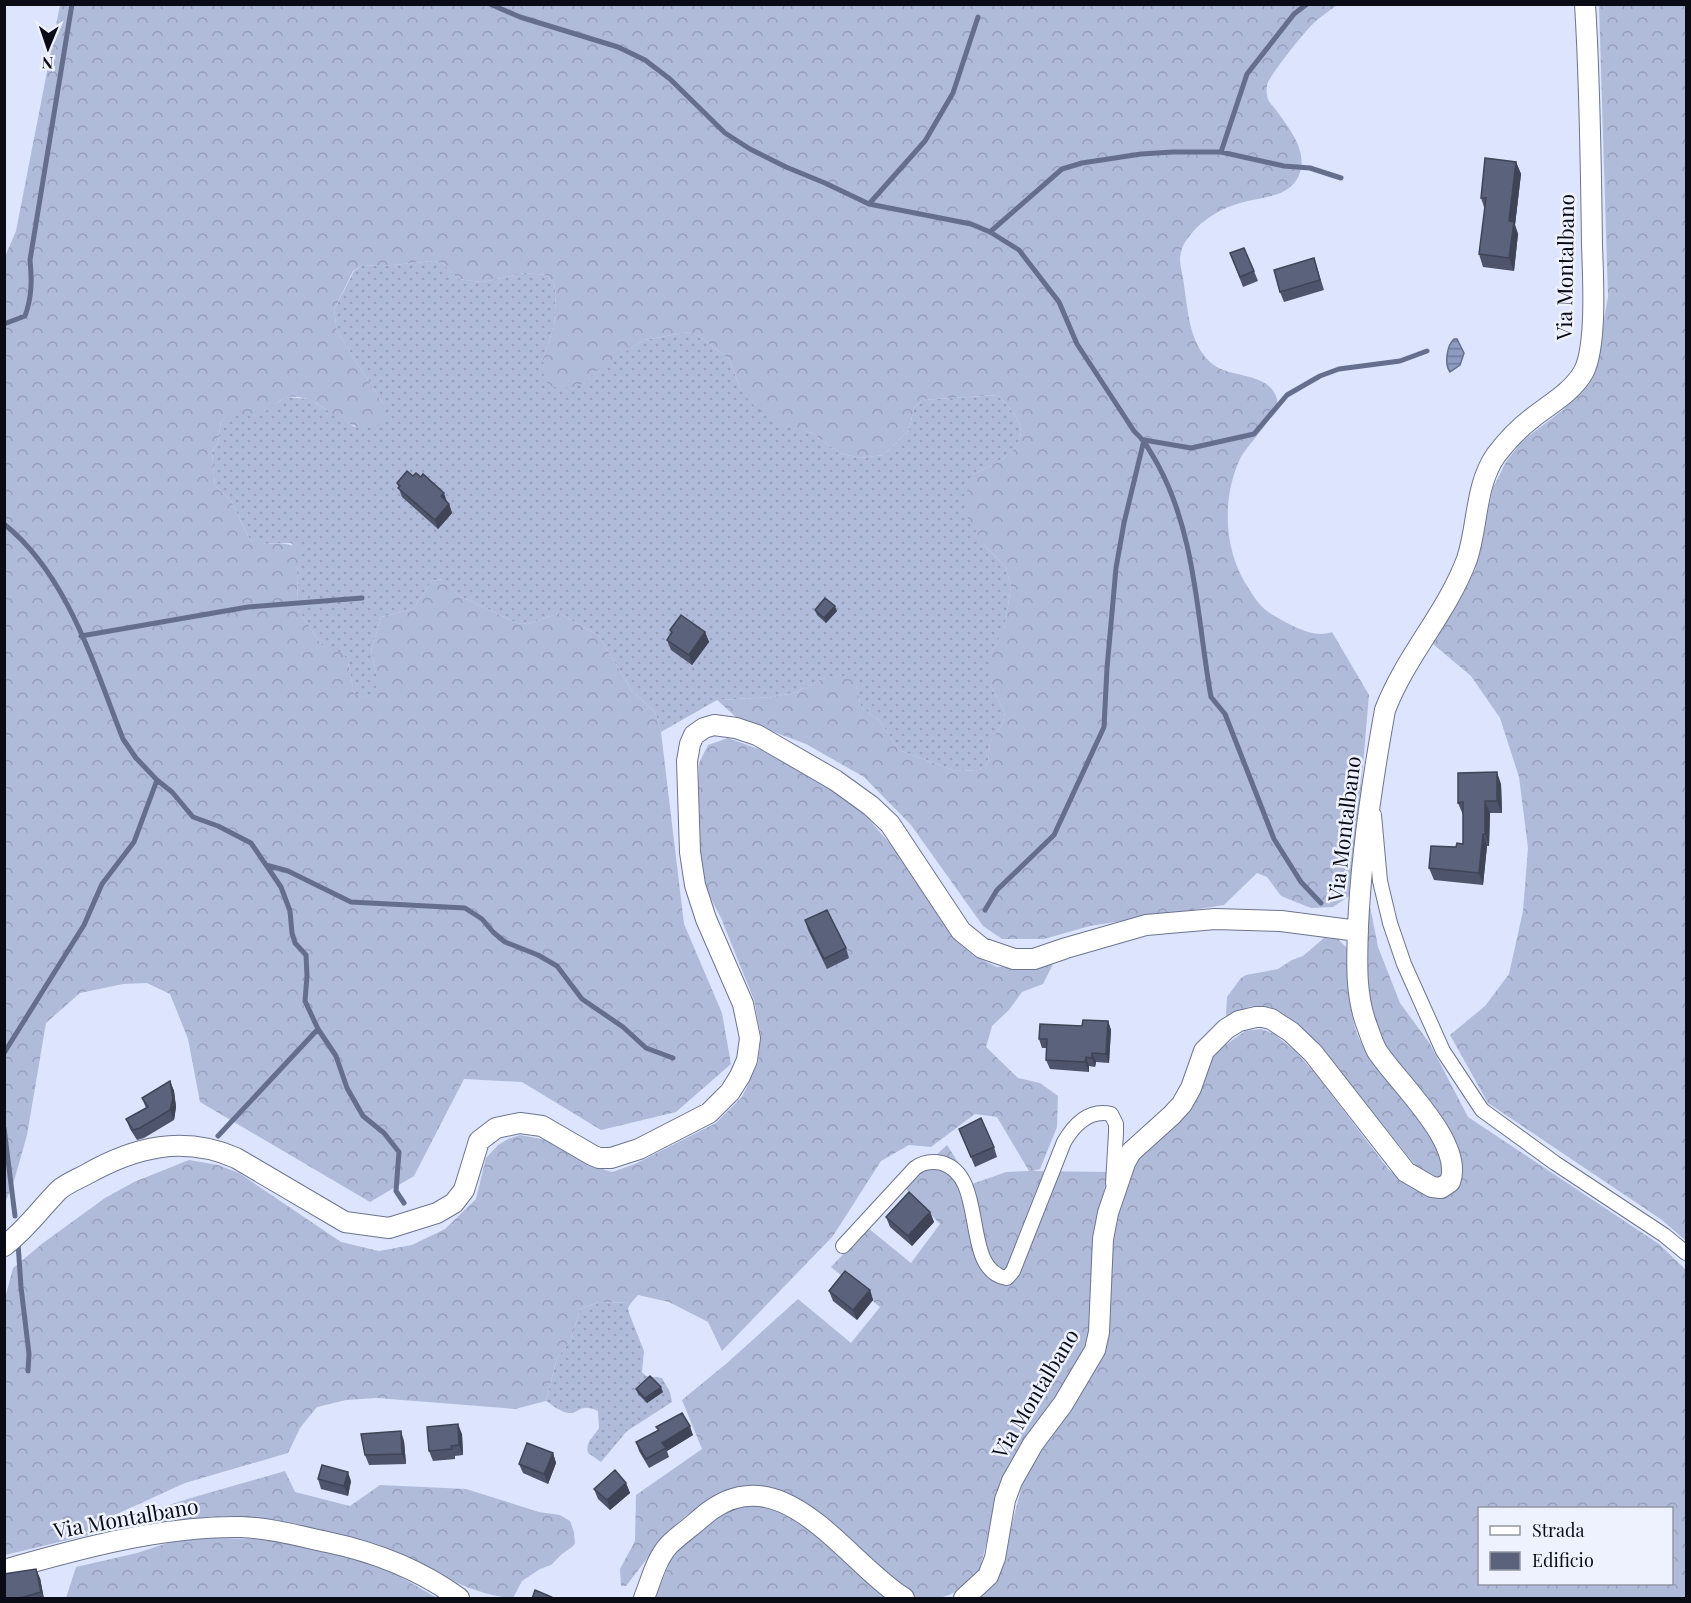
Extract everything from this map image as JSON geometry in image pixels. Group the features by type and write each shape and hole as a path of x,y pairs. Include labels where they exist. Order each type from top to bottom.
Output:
{"street":[{"name":"Via Montalbano","path":"964,1599 988,1576 995,1558 1005,1500 1012,1481 1033,1444 1064,1404 1095,1350 1099,1332 1103,1239 1112,1201 1131,1152 1182,1104 1191,1088 1204,1051 1226,1029 1256,1017 1271,1019 1291,1032 1313,1053 1406,1172 1432,1187 1441,1188 1450,1182 1452,1163 1447,1146 1414,1095 1377,1050 1365,1022 1359,995 1357,961 1362,859 1385,710 1392,690 1455,584 1467,558 1486,476 1495,456 1530,419 1555,402 1575,383 1584,370 1587,359 1593,312 1590,80 1585,4"},
{"path":"4,1246 62,1188 110,1161 145,1149 190,1145 221,1152 236,1158 345,1222 389,1228 437,1213 454,1203 464,1190 480,1141 496,1128 520,1123 542,1126 592,1155 605,1158 639,1149 709,1113 730,1092 740,1076 747,1060 750,1038 743,1004 706,919 695,885 690,852 687,761 690,744 694,735 714,725 736,728 757,735 835,780 871,806 890,824 961,931 982,948 1014,959 1034,959 1146,925 1215,919 1281,921 1358,931"},
{"path":"1372,795 1380,881 1390,923 1404,964 1443,1051 1482,1110 1555,1163 1664,1235 1686,1253"},
{"name":"Via Montalbano","path":"843,1246 921,1164 935,1162 948,1165 965,1183 979,1246 985,1261 997,1275 1006,1278 1013,1271 1064,1142 1077,1124 1090,1115 1102,1112 1111,1114 1116,1124 1112,1201"},
{"path":"644,1599 659,1559 668,1546 708,1511 727,1500 744,1496 764,1496 797,1510 828,1532 904,1599"},
{"name":"Via Montalbano","path":"4,1570 52,1556 175,1530 243,1527 305,1537 380,1556 412,1569 459,1599"}],"green space":[{"path":"60,5 1337,5 1309,28 1268,83 1268,99 1292,132 1300,149 1301,166 1295,183 1282,192 1233,205 1213,215 1201,224 1185,242 1180,258 1190,325 1202,353 1217,367 1266,384 1273,390 1277,399 1274,412 1244,452 1234,475 1228,508 1228,526 1234,559 1249,589 1269,613 1294,627 1309,632 1324,634 1332,632 1369,695 1352,894 1333,907 1311,908 1281,896 1267,877 1257,873 1224,905 1090,926 1044,939 1002,939 983,926 911,825 864,777 806,744 737,718 717,700 774,697 796,692 826,677 849,676 856,685 861,707 880,721 899,750 956,771 979,770 988,764 990,742 1003,723 1005,713 990,684 990,662 992,651 1004,630 1011,587 1006,567 984,545 968,518 966,496 972,475 999,461 1015,448 1019,440 1021,431 1018,421 998,395 922,400 914,408 909,430 884,455 860,458 839,453 814,434 773,421 755,407 741,390 729,359 699,336 689,332 644,340 599,368 584,383 573,388 553,387 544,380 543,359 554,327 556,295 554,283 546,275 525,273 482,282 458,279 444,264 434,261 382,266 363,265 353,271 334,310 337,331 383,404 384,415 378,425 354,426 313,402 289,397 266,411 226,418 221,421 218,443 212,452 215,486 231,501 250,540 263,544 288,544 301,549 302,560 297,570 298,609 322,646 343,653 348,662 354,693 365,698 376,696 376,673 371,651 381,617 413,609 432,581 443,579 458,595 517,623 528,624 559,613 599,636 632,691 655,712 661,732 684,924 722,1013 731,1064 676,1112 601,1130 522,1082 464,1079 414,1176 370,1202 200,1102 188,1039 170,994 147,983 123,984 80,993 46,1023 27,1135 5,1203 4,259 16,231"},
{"path":"1599,5 1686,5 1686,1241 1662,1220 1488,1103 1450,1035 1485,1006 1509,974 1523,911 1528,848 1519,777 1500,718 1471,676 1433,644 1475,570 1493,488 1506,462 1522,441 1563,410 1581,391 1594,372 1608,297"},
{"path":"434,261 444,264 458,279 482,282 525,273 546,275 554,283 556,295 554,327 543,359 584,383 598,368 644,340 689,332 699,336 729,359 741,390 773,420 814,434 839,453 860,458 884,455 909,430 914,408 922,400 998,395 1012,411 1021,431 1015,448 999,461 972,475 984,545 1006,567 1011,587 1004,631 992,651 990,684 1005,713 1003,723 990,742 988,764 979,770 956,771 899,750 880,721 861,707 856,685 826,677 796,692 774,697 717,700 661,732 655,712 632,691 599,636 559,613 528,624 517,623 458,595 442,579 432,581 413,609 381,617 371,651 376,673 376,697 365,698 354,694 348,662 322,646 298,609 297,570 301,560 291,543 259,544 250,540 231,501 215,486 212,452 218,443 221,421 231,415 267,410 286,397 309,399 355,427 383,404 337,331 334,310 354,271 363,265 382,266"},
{"path":"728,738 761,750 843,796 866,816 892,846 956,941 974,956 997,967 1053,964 1043,984 1022,992 1009,1010 992,1026 986,1047 1018,1078 1040,1083 1058,1096 1057,1127 1040,1169 1033,1171 1107,1172 1097,1239 1091,1342 998,1498 980,1568 969,1582 946,1596 928,1599 915,1597 900,1586 850,1538 812,1508 792,1496 770,1489 748,1487 721,1493 684,1517 660,1542 626,1586 621,1586 620,1569 635,1541 636,1495 702,1449 682,1400 798,1299 851,1343 880,1307 831,1267 868,1228 911,1263 940,1224 903,1186 947,1145 972,1184 1006,1172 1029,1171 997,1117 975,1114 931,1147 909,1145 881,1161 833,1236 722,1351 708,1322 669,1302 638,1295 631,1303 599,1302 580,1309 571,1340 557,1358 546,1401 515,1409 377,1398 346,1400 317,1407 300,1428 288,1453 185,1483 106,1519 93,1534 5,1555 4,1302 13,1268 105,1198 134,1182 189,1160 218,1165 239,1173 341,1242 379,1251 412,1245 445,1229 476,1199 486,1158 498,1145 508,1139 520,1135 547,1140 588,1165 612,1172 635,1164 716,1123 742,1097 758,1063 761,1036 754,1000 721,918 708,893 699,866 697,807 699,763 708,745"},
{"path":"1367,891 1378,947 1400,1003 1430,1044 1468,1117 1659,1244 1686,1270 1686,1598 978,1598 991,1587 1001,1568 1022,1485 1036,1452 1102,1352 1111,1231 1134,1164 1195,1103 1204,1075 1216,1052 1245,1031 1261,1029 1274,1034 1295,1051 1315,1073 1389,1170 1429,1197 1440,1197 1452,1193 1458,1185 1459,1152 1424,1096 1382,1043 1369,997"},
{"path":"1324,938 1338,939 1347,948 1350,1004 1358,1036 1374,1064 1428,1133 1442,1163 1442,1177 1428,1175 1416,1166 1322,1049 1299,1025 1274,1008 1251,1006 1226,1016 1227,997 1241,978 1278,969 1303,956"},
{"path":"599,1302 631,1303 628,1308 629,1313 644,1351 642,1372 646,1376 662,1378 670,1392 672,1402 627,1431 601,1462 588,1453 587,1449 599,1428 598,1411 582,1408 569,1413 559,1410 546,1401 557,1358 571,1340 580,1309"},
{"path":"285,1471 295,1492 350,1506 380,1485 466,1489 539,1512 560,1515 570,1521 575,1543 551,1565 540,1569 522,1581 513,1598 496,1596 461,1585 377,1544 298,1526 226,1519 179,1521 128,1528 126,1522 145,1514"},
{"path":"748,1505 772,1505 804,1524 892,1598 655,1598 671,1559 695,1532 725,1511"},
{"path":"216,1538 256,1539 321,1548 380,1565 437,1598 66,1598 76,1567 137,1553 174,1541"}],"shaded area":[{"path":"1454,339 1457,339 1464,353 1460,365 1450,372 1447,355"}],"building":[{"path":"1485,158 1516,162 1509,221 1514,222 1509,258 1479,254 1486,198 1481,198"},
{"path":"1244,248 1254,271 1240,277 1230,253"},
{"path":"1314,258 1320,280 1280,292 1274,270"},
{"path":"407,471 413,476 416,473 421,477 423,474 444,493 441,496 449,504 435,520 398,488 400,486 397,483"},
{"path":"825,598 835,606 824,618 815,610"},
{"path":"681,615 705,632 689,655 667,640 672,632 670,630"},
{"path":"1497,772 1497,801 1485,801 1485,834 1483,834 1479,873 1429,868 1431,846 1456,847 1457,843 1463,844 1463,802 1458,803 1458,773"},
{"path":"827,910 846,948 824,959 805,920"},
{"path":"1083,1020 1108,1021 1106,1054 1092,1053 1092,1058 1086,1057 1085,1062 1046,1060 1047,1039 1039,1039 1040,1024 1082,1026"},
{"path":"170,1081 173,1098 170,1110 133,1130 126,1119 148,1107 142,1098"},
{"path":"981,1118 994,1147 971,1157 959,1129"},
{"path":"909,1192 930,1212 908,1236 886,1217"},
{"path":"845,1271 870,1290 853,1310 829,1291"},
{"path":"650,1376 661,1387 645,1398 636,1389"},
{"path":"682,1413 690,1426 662,1443 666,1448 646,1459 636,1442 659,1430 656,1427"},
{"path":"458,1424 459,1445 451,1446 452,1449 429,1451 427,1427"},
{"path":"401,1431 402,1454 365,1455 361,1434"},
{"path":"527,1443 553,1453 544,1474 519,1464"},
{"path":"322,1465 348,1472 344,1486 318,1479"},
{"path":"615,1470 626,1483 607,1500 594,1489"},
{"path":"36,1569 41,1592 4,1599 4,1574"},
{"path":"535,1590 556,1599 532,1599"}],"waterway":[{"path":"4,324 25,316 29,302 30,260 72,4"},
{"path":"490,4 520,17 618,47 645,60 670,79 725,133 750,149 786,167 869,204 971,224 990,232 1019,250 1059,302 1077,344 1134,431 1147,446 1171,492 1194,578 1211,697 1225,714 1274,839 1301,882 1321,903"},
{"path":"1221,152 1247,74 1294,14 1307,4"},
{"path":"869,204 925,141 953,93 978,17"},
{"path":"990,232 1062,169 1082,163 1141,154 1221,152 1284,166 1310,168 1341,178"},
{"path":"1144,440 1191,448 1254,434 1287,395 1320,376 1339,369 1400,361 1427,351"},
{"path":"985,910 997,890 1054,835 1104,727 1116,568 1124,523 1144,440"},
{"path":"4,524 46,569 62,595 77,623 123,739 136,758 172,792 193,817 218,826 251,843 281,887 290,911 295,943 306,955 305,1001 318,1029 336,1056 347,1088 363,1116 384,1133 399,1152 396,1191 404,1203"},
{"path":"81,636 248,607 362,598"},
{"path":"4,1053 84,925 102,884 134,842 157,780"},
{"path":"266,865 288,871 351,902 465,908 482,919 505,942 538,955 557,966 582,999 623,1027 646,1048 673,1058"},
{"path":"218,1136 318,1029"},
{"path":"4,1128 15,1216"},
{"path":"18,1243 29,1354 28,1371"}]}
